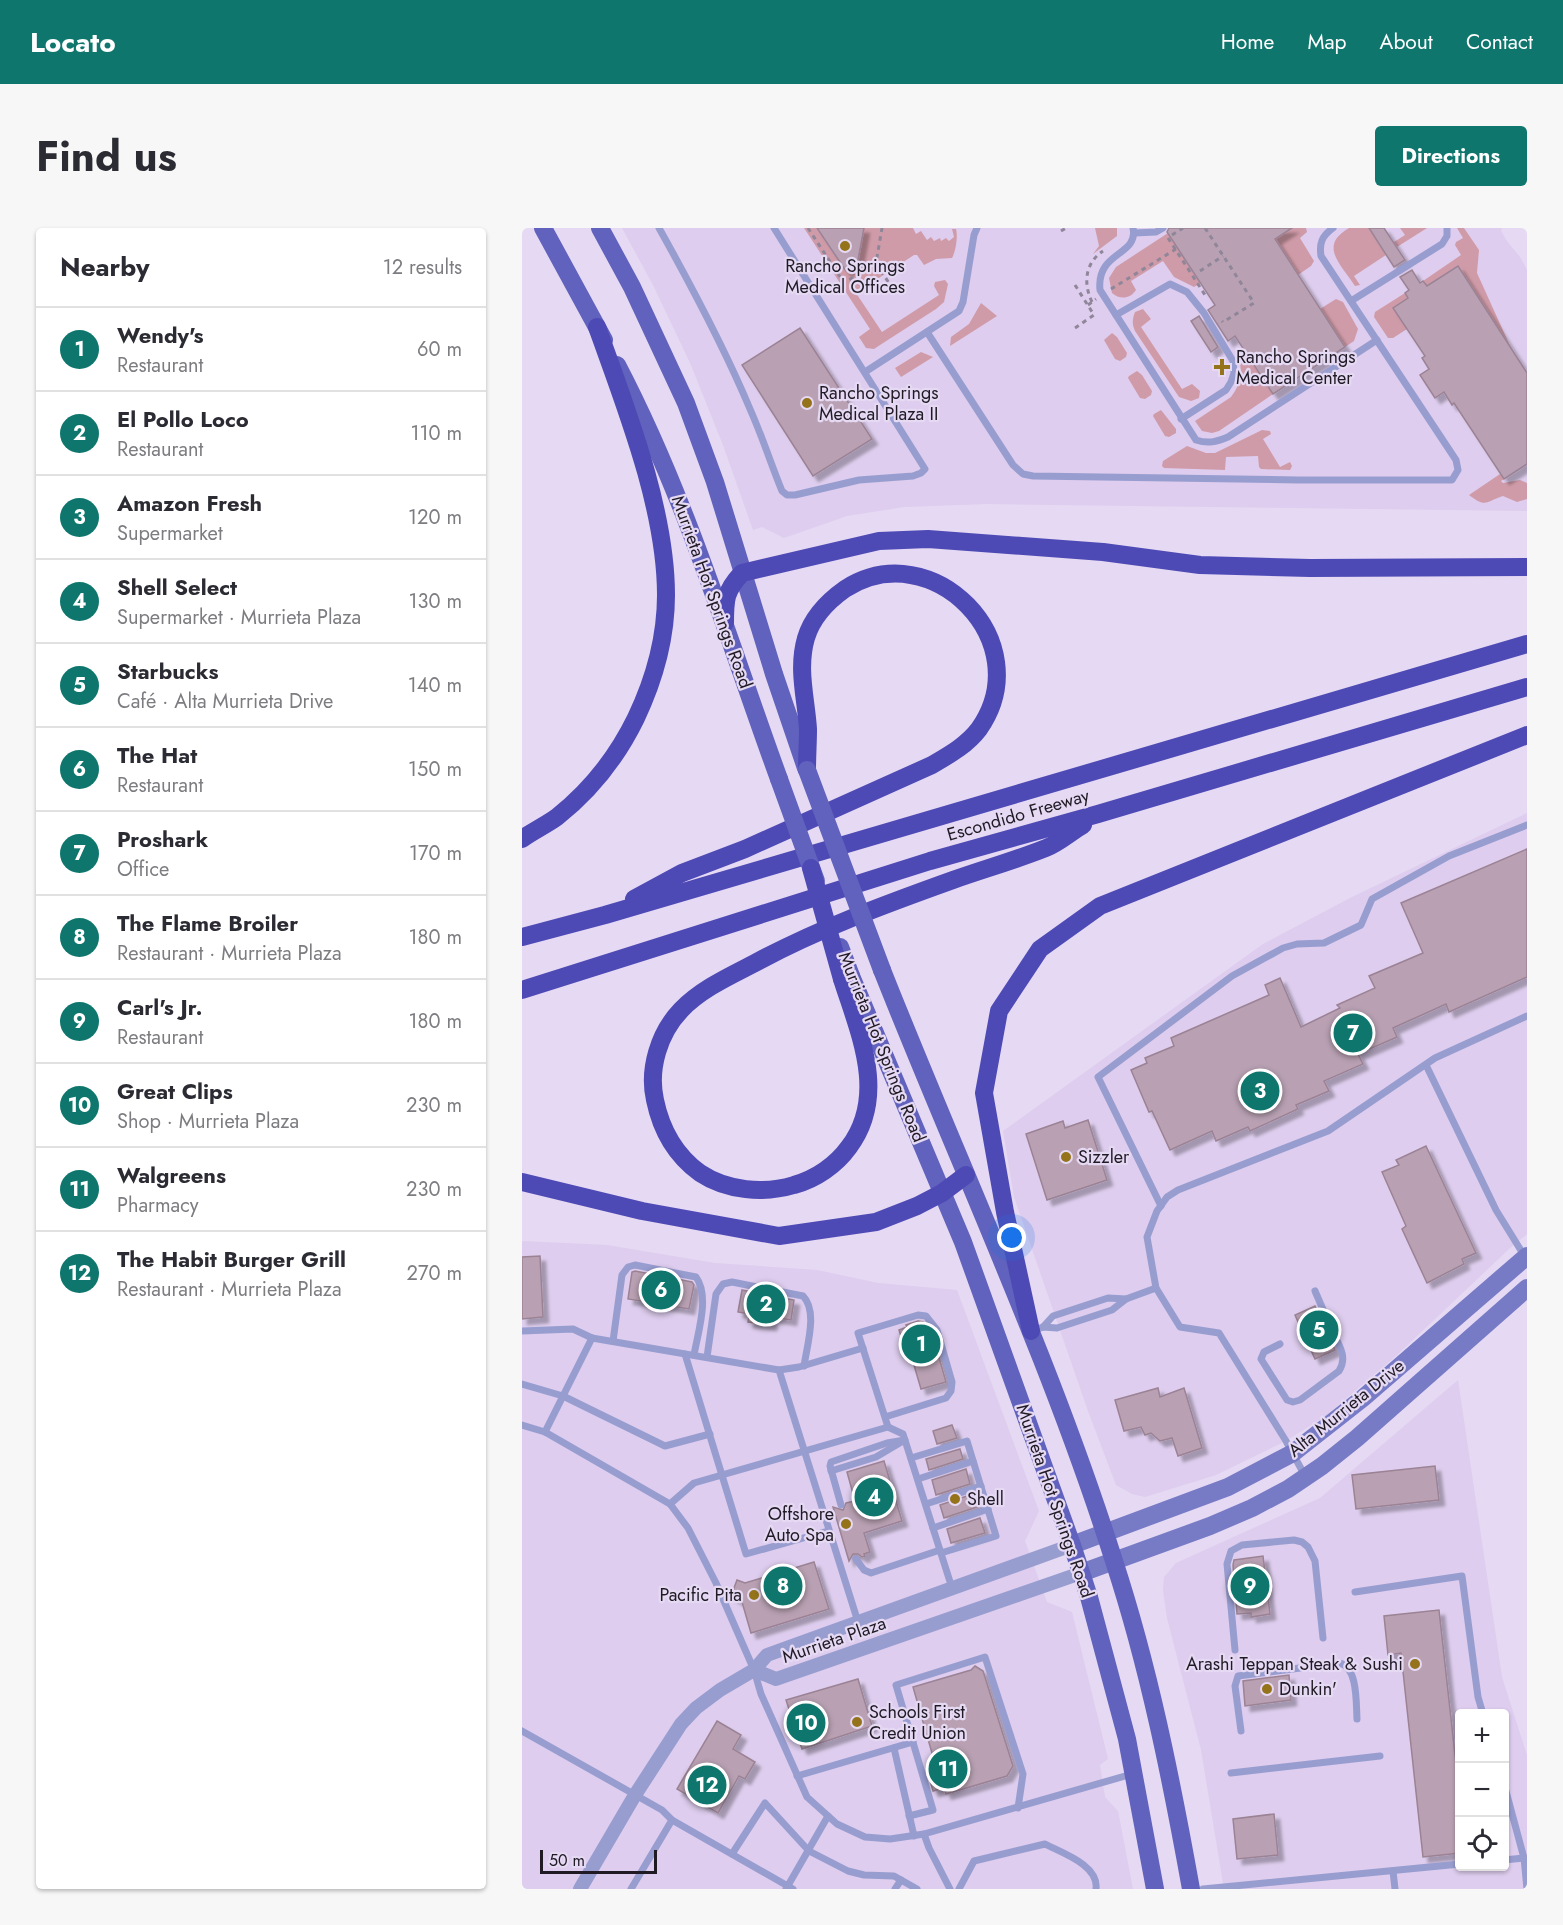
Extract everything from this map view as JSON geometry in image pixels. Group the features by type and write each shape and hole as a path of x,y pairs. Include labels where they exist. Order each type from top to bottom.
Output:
{"highway":[{"path":"522,839 556,817 594,783 609,763 625,739 646,696 661,649 666,596 662,545 650,490 633,430 597,327"},
{"path":"724,624 725,599 732,584 742,573 879,541 927,539 1103,552 1200,565 1310,568 1527,567"},
{"path":"605,915 682,873 745,849 932,765 969,739 978,729 991,706 997,690 998,674 992,642 984,626 968,604 955,592 938,584 907,575 886,575 854,584 826,604 806,636 801,665 808,728 807,770"},
{"name":"Escondido Freeway","path":"522,938 1527,644"},
{"name":"Escondido Freeway","path":"522,990 930,861 1098,814 1527,687"},
{"path":"1037,1329 1005,1212 984,1093 999,1011 1040,950 1100,906 1527,735"},
{"path":"811,868 846,978 866,1058 869,1082 865,1114 860,1130 844,1154 822,1172 806,1181 779,1189 760,1191 725,1185 701,1173 674,1148 664,1131 653,1094 652,1077 661,1040 671,1022 682,1009 706,989 769,955 847,919 997,864 1048,848 1098,814"},
{"path":"522,1182 642,1211 779,1236 876,1222 917,1206 942,1193 966,1175"}],"main road":[{"name":"Murrieta Hot Springs Road","path":"543,228 630,390 665,464 692,532 811,868"},
{"name":"Murrieta Hot Springs Road","path":"600,228 632,287 686,403 715,482 774,674 807,770 882,970 966,1175 1037,1329 1114,1561 1166,1752 1191,1889"},
{"name":"Murrieta Hot Springs Road","path":"846,978 963,1242 1072,1545 1105,1658 1134,1773 1155,1889"}],"street":[{"name":"Alta Murrieta Drive","path":"1072,1545 1228,1487 1293,1453 1363,1398 1526,1257"},
{"name":"Alta Murrieta Drive","path":"1081,1573 1252,1508 1306,1478 1358,1438 1527,1288"},
{"name":"Murrieta Plaza","path":"1072,1545 767,1655 754,1670 776,1679 1081,1573"},
{"path":"580,1889 635,1795 681,1724 696,1708 720,1690 754,1670"}],"lane":[{"path":"659,228 702,306 750,408 782,491 787,495 795,495 859,480 914,476 921,473 925,469 774,228"},
{"path":"865,372 959,310 963,302 977,228"},
{"path":"1163,228 1156,232 1134,230 1127,248 1107,263 1101,270 1099,280 1102,295 1196,440 1206,443 1228,437 1377,340"},
{"path":"927,332 1013,465 1023,474 1298,480 1452,480 1458,470 1456,460 1321,256 1320,245 1326,233 1333,228"},
{"path":"1351,301 1442,243 1447,236 1447,228"},
{"path":"1116,315 1170,284 1187,292 1209,321 1233,361 1232,382 1226,390 1181,419"},
{"path":"1161,1206 1098,1077 1232,976 1283,948 1297,944 1324,943 1360,925 1372,899 1449,856 1527,825"},
{"path":"1306,1478 1219,1333 1180,1327 1156,1288 1147,1237 1157,1211 1167,1197 1178,1190 1328,1131 1435,1058 1527,1016"},
{"path":"1426,1065 1496,1210 1526,1257"},
{"path":"613,1341 622,1275 628,1267 635,1265 696,1277 701,1284 704,1294 694,1355"},
{"path":"707,1357 716,1294 723,1284 732,1282 803,1296 808,1301 812,1312 804,1366"},
{"path":"1037,1329 1057,1328 1112,1310 1126,1299 1156,1288"},
{"path":"1315,1291 1328,1321"},
{"path":"1037,1329 1053,1316 1064,1312 1108,1298 1126,1299"},
{"path":"885,1417 946,1398 951,1391 952,1382 937,1330 926,1316 918,1314 858,1333 888,1427"},
{"path":"522,1331 573,1329 592,1338 779,1370 804,1366 863,1348"},
{"path":"1280,1344 1264,1352 1261,1359 1287,1400 1300,1401 1339,1371 1343,1365 1344,1358 1332,1331"},
{"path":"545,1432 592,1338"},
{"path":"685,1354 746,1554 828,1531"},
{"path":"779,1370 858,1622"},
{"path":"522,1384 563,1396 664,1446 710,1434"},
{"path":"522,1425 545,1432 670,1504 688,1528 716,1583 754,1670 761,1694 807,1797 837,1824 865,1838 890,1839 914,1836 1134,1773"},
{"path":"670,1504 694,1483 888,1427 903,1434 952,1588"},
{"path":"841,1505 831,1471 876,1457 905,1440"},
{"path":"856,1559 864,1570 871,1572 996,1536 967,1441 911,1458"},
{"path":"918,1479 973,1461"},
{"path":"926,1504 981,1486"},
{"path":"933,1528 988,1509"},
{"path":"1235,1650 1227,1564 1231,1551 1242,1545 1294,1540 1308,1547 1315,1561 1323,1638"},
{"path":"1355,1592 1462,1576 1478,1697 1482,1709"},
{"path":"909,1816 933,1810 896,1685 985,1657 1023,1774 1018,1808"},
{"path":"1241,1731 1235,1686 1238,1676 1339,1664 1344,1664 1351,1671 1357,1719"},
{"path":"522,1731 662,1810 672,1820 789,1888 828,1816"},
{"path":"797,1776 913,1742"},
{"path":"894,1748 914,1836"},
{"path":"1231,1773 1380,1756"},
{"path":"1509,1802 1524,1858 1527,1889"},
{"path":"732,1854 765,1803 809,1851 848,1871 864,1875 894,1876 917,1889"},
{"path":"631,1889 672,1820"},
{"path":"924,1834 950,1889"},
{"path":"958,1889 974,1861 1045,1844 1079,1862 1090,1871 1097,1884 1096,1889"},
{"path":"1509,1860 1524,1858"},
{"path":"1203,1889 1455,1864"},
{"path":"1393,1870 1395,1889"},
{"path":"895,1889 901,1880"}],"path":[{"path":"808,228 844,283 876,263"},
{"path":"882,228 876,263 896,294"},
{"path":"1061,231 1066,228"},
{"path":"1183,228 1168,237 1213,306"},
{"path":"1205,228 1254,303 1223,322 1218,314"},
{"path":"1088,304 1176,249"},
{"path":"1200,271 1223,256"},
{"path":"1075,285 1094,315 1075,328"}],"shaded area":[{"name":"Rancho Springs Medical Center","path":"622,228 1502,228 1501,231 1527,270 1527,511 986,504 904,507 847,516 784,538 762,527 753,530 723,445 691,365 653,285"},
{"path":"804,228 817,228 846,271 857,265 864,228 913,228 916,234 921,231 927,240 931,237 934,241 946,238 949,241 954,237 952,229 956,229 955,252 952,258 936,259 924,265 917,255 914,255 856,293 882,332 939,295 934,286 935,282 945,280 948,284 944,302 874,349 866,348 859,337 870,329"},
{"path":"1095,228 1117,228 1117,236 1093,254 1099,246"},
{"path":"1292,228 1306,228 1307,232 1300,238 1314,261 1298,275 1275,239"},
{"path":"1349,228 1369,228 1386,255 1354,276 1360,285 1355,286 1335,256 1334,248 1340,235"},
{"path":"1400,228 1427,228 1397,247 1394,242 1405,235"},
{"path":"1457,228 1464,228 1479,250 1477,273 1511,348 1458,266 1427,286 1423,281 1461,255 1455,245 1463,238"},
{"path":"1168,233 1201,283 1194,287 1174,277 1163,261 1131,281 1136,290 1128,297 1122,298 1112,293 1109,278 1116,267"},
{"path":"1405,293 1408,298 1393,308 1407,329 1393,338 1388,338 1374,317 1375,312"},
{"path":"1336,299 1343,302 1358,329 1354,341 1345,347 1320,309"},
{"path":"981,303 997,316 950,346 951,337 969,324"},
{"path":"1143,309 1151,319 1141,327 1182,389 1192,384 1200,391 1199,398 1191,401 1179,397 1135,331 1133,317 1135,312"},
{"path":"1112,333 1127,353 1126,357 1120,361 1115,359 1104,340"},
{"path":"921,352 933,357 901,377 895,368"},
{"path":"1247,354 1273,394 1219,431 1212,433 1202,431 1195,421 1231,397 1240,379 1239,359"},
{"path":"1137,371 1152,391 1151,395 1145,399 1140,398 1128,378"},
{"path":"1161,410 1176,429 1176,433 1169,437 1165,436 1153,416"},
{"path":"1262,430 1270,431 1271,434 1263,439 1280,467 1290,462 1292,466 1290,470 1261,469 1258,456 1226,457 1225,470 1164,468 1162,466 1163,461 1187,446 1206,453 1215,453"},
{"path":"1500,474 1504,479 1501,481 1503,483 1520,480 1527,483 1527,499 1517,502 1503,496 1482,503 1469,495"},
{"path":"1527,813 1527,1234 1396,1356 1327,1415 1286,1441 1216,1475 1145,1497 1132,1494 1116,1485 1014,1197 1003,1131 1263,944 1352,897"},
{"path":"522,1241 607,1245 715,1263 817,1270 878,1283 957,1290 1039,1511 1025,1541 1047,1602 1072,1612 1108,1759 1100,1765 1105,1797 1118,1811 1133,1889 522,1889"},
{"path":"1458,1380 1502,1677 1527,1755 1527,1889 1224,1889 1201,1750 1167,1618 1163,1590 1164,1577 1176,1563 1320,1498"}],"building":[{"name":"Rancho Springs Medical Offices","path":"817,228 864,228 857,265 846,271"},
{"path":"1169,228 1292,228 1275,239 1345,347 1273,394 1235,336 1228,341 1208,310 1215,305 1167,232"},
{"path":"1369,228 1384,228 1405,260 1394,267"},
{"path":"1458,266 1527,373 1527,464 1504,479 1454,403 1452,405 1444,392 1435,398 1420,375 1429,369 1422,358 1425,356 1393,308 1408,298 1405,293 1409,290 1400,277 1412,270 1420,283 1423,281 1427,286"},
{"path":"1199,316 1218,347 1211,352 1191,321"},
{"name":"Rancho Springs Medical Plaza II","path":"800,328 872,439 813,476 742,365"},
{"path":"1527,849 1527,977 1449,1012 1446,1004 1393,1028 1397,1037 1358,1054 1363,1064 1324,1081 1329,1091 1296,1105 1298,1109 1250,1131 1248,1127 1216,1141 1212,1131 1170,1150 1152,1111 1149,1112 1131,1070 1147,1063 1145,1058 1174,1046 1171,1038 1269,995 1265,985 1280,978 1301,1027 1340,1008 1337,1005 1375,988 1369,976 1423,953 1401,903"},
{"name":"Sizzler","path":"1088,1120 1107,1180 1047,1200 1026,1134 1063,1121 1065,1128"},
{"path":"1426,1146 1476,1253 1462,1259 1464,1264 1427,1283 1402,1229 1406,1226 1382,1172 1399,1165 1396,1160"},
{"path":"540,1256 543,1317 522,1319 522,1257"},
{"path":"632,1272 692,1282 694,1285 689,1309 628,1299"},
{"path":"742,1290 794,1300 791,1320 772,1317 771,1325 748,1322 749,1314 738,1312"},
{"path":"1315,1306 1335,1350 1315,1359 1295,1315"},
{"path":"918,1321 923,1322 927,1334 932,1333 946,1382 921,1389 911,1355 907,1356 899,1330"},
{"path":"1158,1388 1160,1397 1184,1388 1202,1448 1178,1456 1172,1438 1160,1441 1151,1433 1145,1435 1141,1427 1124,1431 1115,1400"},
{"path":"952,1425 957,1438 937,1444 933,1431"},
{"path":"960,1449 963,1459 929,1470 926,1459"},
{"path":"884,1461 902,1521 864,1533 870,1552 862,1557 853,1554 849,1561 833,1507 843,1510 846,1503 855,1501 847,1472"},
{"path":"1435,1466 1439,1500 1356,1509 1352,1475"},
{"path":"966,1469 970,1484 936,1495 932,1480"},
{"path":"973,1494 977,1507 944,1518 940,1505"},
{"path":"980,1518 985,1533 951,1543 947,1529"},
{"path":"1263,1556 1270,1614 1251,1617 1251,1613 1237,1614 1234,1560"},
{"path":"814,1562 829,1609 751,1633 742,1602 731,1596 737,1580 745,1583"},
{"path":"1439,1610 1455,1755 1455,1854 1423,1857 1401,1653 1388,1655 1384,1616"},
{"path":"975,1666 983,1671 1013,1766 1007,1776 946,1794 944,1788 933,1791 927,1769 936,1767 913,1687 971,1670"},
{"name":"Dunkin'","path":"1289,1675 1291,1700 1245,1706 1243,1681"},
{"path":"858,1679 872,1726 802,1749 786,1700"},
{"path":"717,1721 741,1735 733,1749 755,1762 745,1779 739,1776 718,1813 677,1789"},
{"path":"1274,1814 1278,1855 1237,1859 1233,1819"}],"place":[{"name":"Rancho Springs Medical Offices","path":"845,246"},
{"name":"Rancho Springs Medical Center","path":"1222,367"},
{"name":"Rancho Springs Medical Plaza II","path":"807,403"},
{"name":"Proshark","path":"1353,1033"},
{"name":"Amazon Fresh","path":"1260,1091"},
{"name":"Sizzler","path":"1066,1157"},
{"name":"The Hat","path":"661,1290"},
{"name":"El Pollo Loco","path":"766,1304"},
{"name":"Starbucks","path":"1319,1330"},
{"name":"Wendy's","path":"921,1344"},
{"name":"Shell Select","path":"874,1497"},
{"name":"Shell","path":"955,1499"},
{"name":"Offshore Auto Spa","path":"846,1524"},
{"name":"The Flame Broiler","path":"783,1586"},
{"name":"Carl's Jr.","path":"1250,1586"},
{"name":"Pacific Pita","path":"754,1595"},
{"name":"Arashi Teppan Steak & Sushi","path":"1415,1664"},
{"name":"Dunkin'","path":"1267,1689"},
{"name":"Schools First Credit Union","path":"857,1722"},
{"name":"Great Clips","path":"806,1723"},
{"name":"Walgreens","path":"948,1769"},
{"name":"The Habit Burger Grill","path":"707,1785"}]}
